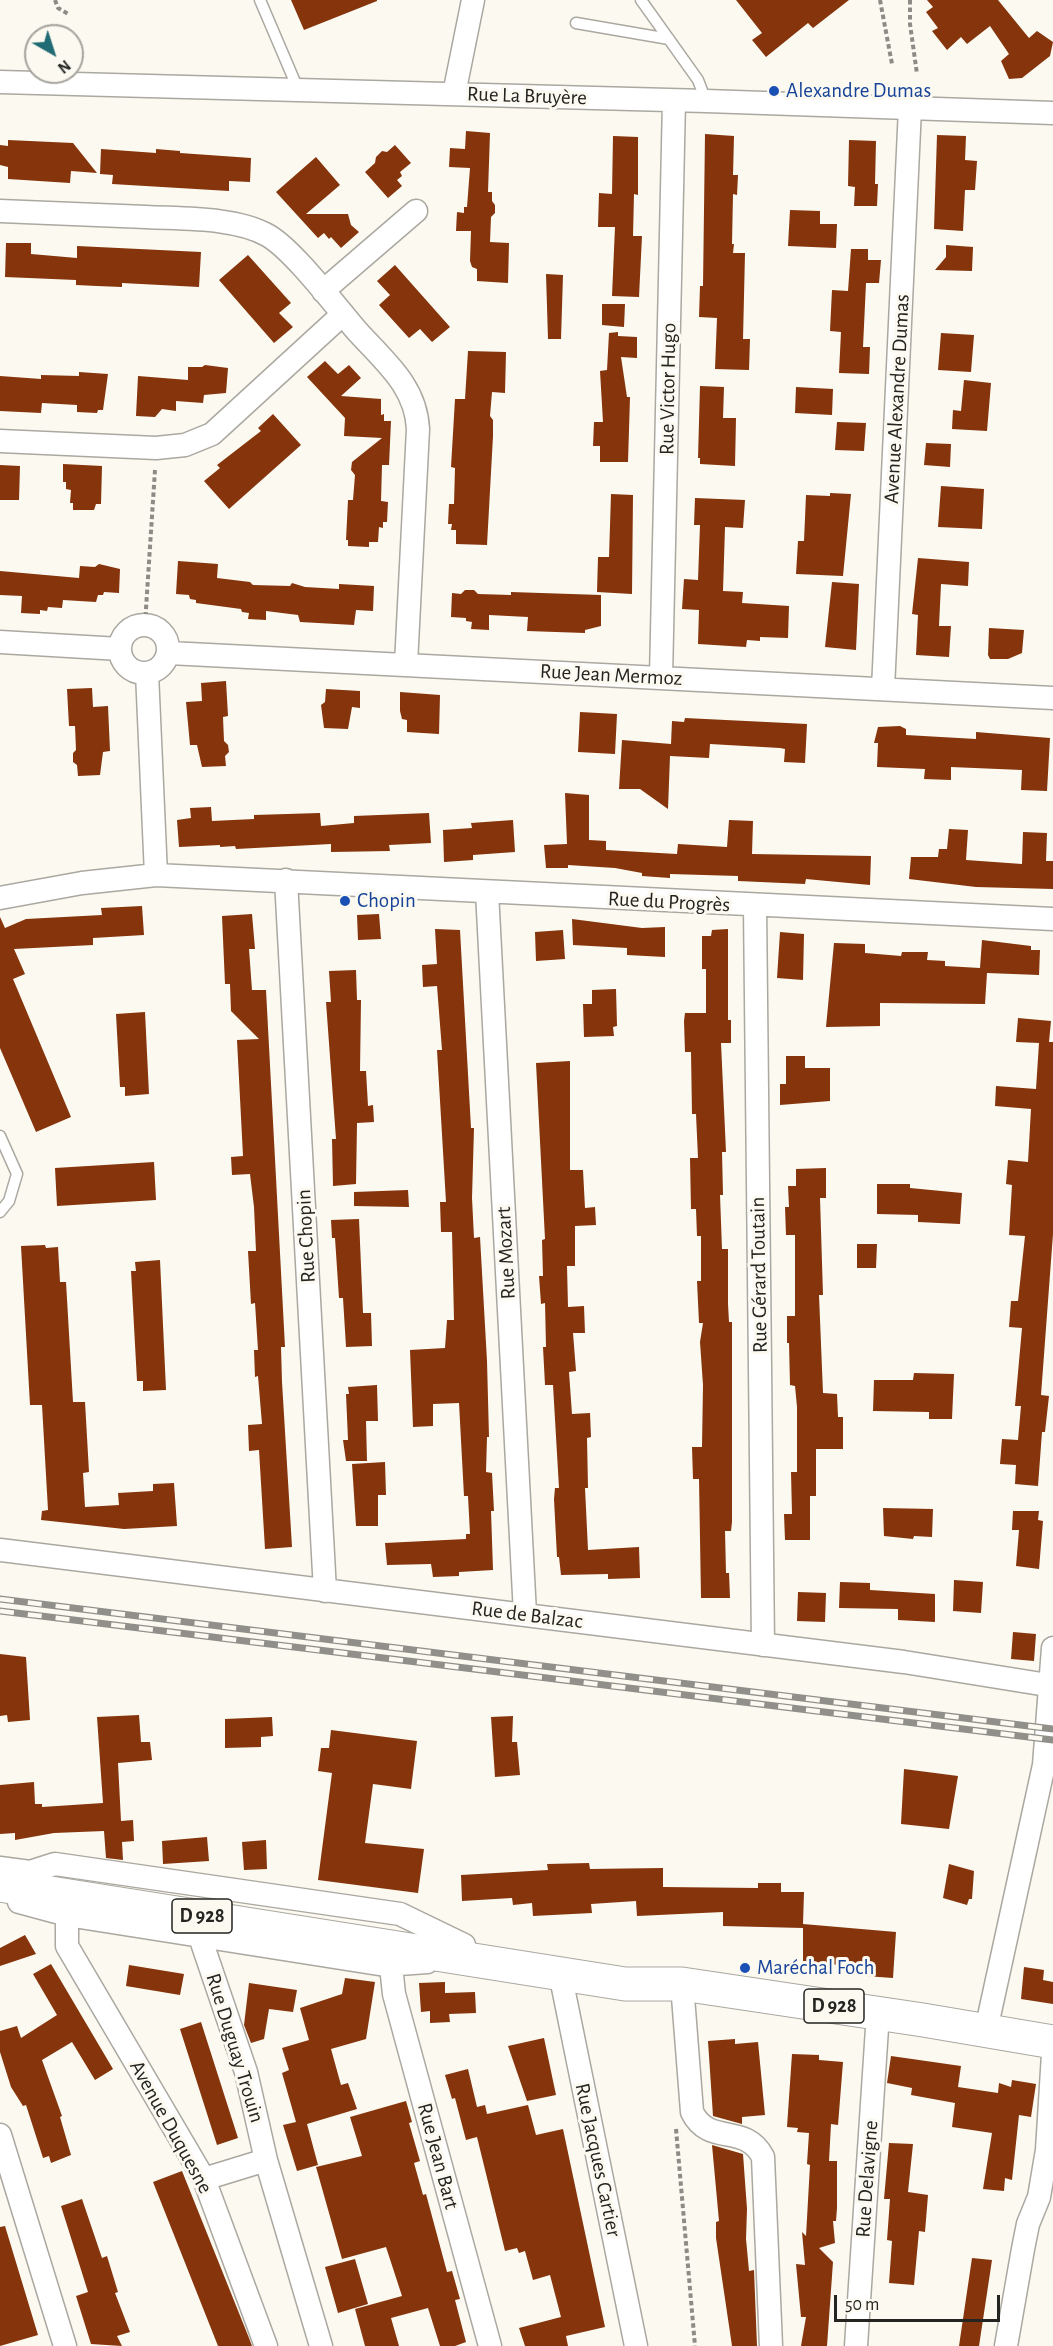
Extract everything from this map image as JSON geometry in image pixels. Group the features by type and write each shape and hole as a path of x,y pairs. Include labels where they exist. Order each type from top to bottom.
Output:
{"main road":[{"name":"D 928","path":"0,1885 397,1956"},
{"path":"464,1952 560,1973 624,1974"},
{"path":"397,1956 464,1952 682,1984"},
{"name":"D 928","path":"682,1984 1053,2042"}],"street":[{"path":"454,94 473,0"},
{"name":"Rue La Bruyère","path":"0,82 1053,113"},
{"name":"Rue Victor Hugo","path":"661,677 674,101"},
{"name":"Avenue Alexandre Dumas","path":"882,689 910,108"},
{"path":"0,211 197,220 247,228 268,235 278,243 323,291 406,386 417,408 418,429 406,664"},
{"path":"323,291 416,211"},
{"path":"0,441 156,448 185,445 212,434 343,314"},
{"path":"145,624 163,633 169,653 164,664 147,673 128,667 120,649 127,631 145,624"},
{"path":"0,642 120,649"},
{"name":"Rue Jean Mermoz","path":"169,653 1053,698"},
{"path":"147,673 156,875"},
{"name":"Rue du Progrès","path":"0,898 82,883 156,875 754,906 1053,918"},
{"name":"Rue Chopin","path":"286,880 324,1591"},
{"name":"Rue Mozart","path":"487,892 525,1614"},
{"name":"Rue Gérard Toutain","path":"754,906 763,1645"},
{"name":"Rue de Balzac","path":"0,1550 525,1614 1051,1685"},
{"path":"986,2030 1046,1785 1044,1765 1053,1648"},
{"path":"0,1868 30,1872 55,1864 400,1914 464,1952"},
{"path":"0,1899 29,1903 67,1915 200,1937 397,1956"},
{"name":"Avenue Duquesne","path":"67,1915 67,1946 204,2179 266,2346"},
{"name":"Rue Duguay Trouin","path":"200,1937 246,2072 266,2160 321,2346"},
{"name":"Rue Jean Bart","path":"397,1956 394,1994 490,2346"},
{"name":"Rue Jacques Cartier","path":"560,1973 636,2346"},
{"path":"682,1984 692,2112 698,2123 707,2130 738,2135 751,2140 763,2157 771,2346"},
{"name":"Rue Delavigne","path":"855,2346 878,2013"},
{"path":"1006,2346 1028,2224 1039,2197 1047,2150 1053,2054"},
{"path":"0,2135 66,2346"},
{"path":"204,2179 266,2160"}],"lane":[{"path":"260,0 298,90"},
{"path":"641,0 698,80 706,101"},
{"path":"576,23 669,39"},
{"path":"0,1136 17,1174 9,1201 0,1212"}],"path":[{"path":"55,0 58,8 70,15"},
{"path":"880,0 892,64"},
{"path":"910,0 910,24 917,74"},
{"path":"145,624 156,448"},
{"path":"676,2123 696,2346"}],"building":[{"path":"291,0 377,0 377,1 304,30"},
{"path":"736,0 849,0 813,28 808,23 766,57 752,40 762,33"},
{"path":"927,0 998,0 1029,38 1037,31 1053,42 1050,56 1022,78 1009,79 1001,61 1009,54 990,26 967,44 961,37 947,50 932,31 938,28 926,12 933,7"},
{"path":"466,131 490,133 488,192 492,192 495,213 491,217 490,242 509,243 508,283 477,281 477,269 472,267 470,261 471,231 456,231 457,212 464,213 464,207 467,207 470,168 449,167 450,148 465,149"},
{"path":"705,134 734,136 733,175 738,175 737,195 733,194 732,244 734,244 733,253 745,253 743,339 750,339 749,370 715,369 717,318 699,317 700,286 703,286"},
{"path":"937,135 966,136 965,160 977,161 975,190 965,190 963,231 934,229"},
{"path":"613,136 638,137 638,195 634,194 633,236 642,236 639,297 612,296 615,227 598,227 599,193 612,194"},
{"path":"8,140 73,143 97,173 71,171 70,183 8,179 8,167 0,165 0,145 8,146"},
{"path":"849,140 876,141 877,206 854,206 855,187 848,186"},
{"path":"395,145 411,163 400,172 402,176 397,180 402,186 388,198 365,172 375,163 376,157 382,151 387,152"},
{"path":"101,149 156,153 156,149 251,158 250,182 229,181 229,191 112,184 113,175 100,174"},
{"path":"316,157 340,185 306,214 348,214 351,225 359,232 341,248 324,233 318,238 276,192"},
{"path":"790,210 820,211 820,224 837,224 836,248 788,246"},
{"path":"6,243 31,243 31,254 77,258 77,246 201,252 199,287 122,283 122,287 76,285 76,280 5,277"},
{"path":"946,245 973,247 972,271 935,270 946,257"},
{"path":"851,249 868,249 868,260 881,260 879,283 866,283 863,347 870,347 869,374 839,373 841,332 830,331 832,290 848,291"},
{"path":"248,255 291,303 279,313 293,327 274,343 219,280"},
{"path":"395,265 450,327 432,342 420,329 409,338 379,305 390,295 377,281"},
{"path":"546,274 563,275 561,339 548,339"},
{"path":"602,304 625,304 624,327 602,325"},
{"path":"618,332 618,336 637,337 637,358 621,357 627,397 630,397 628,462 600,462 600,446 593,446 594,422 603,422 600,371 607,370 609,333"},
{"path":"941,333 974,335 971,372 938,370"},
{"path":"468,351 506,352 505,393 492,392 490,416 493,420 493,436 487,545 456,544 456,530 451,530 452,524 448,524 449,504 454,504 455,468 451,467 455,399 465,399"},
{"path":"325,361 338,374 349,365 361,378 341,396 381,399 381,415 384,414 384,421 391,421 389,465 382,465 381,501 388,502 387,522 383,522 383,528 379,527 378,542 369,542 369,547 348,546 348,540 346,540 348,500 353,500 355,475 351,470 352,462 382,438 344,436 345,418 307,377"},
{"path":"205,365 228,368 226,393 204,395 203,403 176,401 176,411 162,409 155,417 136,416 138,376 188,380 188,367"},
{"path":"79,372 108,374 103,410 98,410 97,413 77,412 77,405 42,403 41,413 0,411 0,376 41,379 41,375 79,376"},
{"path":"964,380 991,383 987,431 952,429 953,410 961,411"},
{"path":"700,386 724,387 723,418 736,418 735,466 700,464 700,458 698,458"},
{"path":"796,387 833,389 832,415 795,413"},
{"path":"273,414 301,445 229,509 204,481 220,468 217,465 261,431 258,428"},
{"path":"837,422 866,423 864,451 835,450"},
{"path":"926,443 951,444 950,467 924,465"},
{"path":"63,464 102,466 101,504 96,504 94,510 73,510 73,503 70,503 71,490 66,489 66,482 63,482"},
{"path":"0,465 20,466 19,500 0,500"},
{"path":"941,486 984,489 982,529 938,527"},
{"path":"830,493 851,494 843,576 796,574 798,541 804,541 806,495 830,496"},
{"path":"611,494 633,495 632,594 597,592 598,557 609,557"},
{"path":"695,498 745,500 743,528 725,527 723,591 743,592 742,603 789,606 788,638 760,637 760,641 747,640 746,647 698,644 699,610 682,609 684,579 698,580 700,525 694,525"},
{"path":"918,558 969,562 968,586 941,584 939,626 951,626 949,657 916,655 918,615 912,614"},
{"path":"178,561 218,564 217,578 250,582 253,585 290,586 292,583 305,587 339,589 339,584 374,586 373,611 356,610 354,625 300,622 298,615 266,611 266,620 248,619 249,613 242,612 241,609 196,603 196,600 190,599 189,595 176,594"},
{"path":"99,564 120,569 119,593 104,592 103,595 98,595 96,602 63,600 62,608 48,607 47,611 40,610 40,614 21,613 22,596 0,595 0,571 79,578 80,566 95,567"},
{"path":"832,582 859,584 856,650 825,647"},
{"path":"465,590 474,590 478,594 511,595 511,592 601,595 601,626 585,630 585,633 527,631 528,617 489,615 489,630 471,629 472,622 466,621 466,618 451,617 452,593 461,594"},
{"path":"989,628 1024,630 1022,653 1008,659 990,659 988,655"},
{"path":"226,681 228,716 223,717 224,741 228,745 229,752 225,756 226,766 202,767 197,745 190,745 186,702 202,701 201,683"},
{"path":"92,688 93,707 108,706 110,751 103,752 100,775 78,776 77,765 73,762 73,753 76,750 75,726 69,726 67,689"},
{"path":"326,689 360,691 360,708 352,707 348,729 324,728 321,705 325,702"},
{"path":"400,692 440,695 439,734 407,732 407,720 402,719 400,711"},
{"path":"580,712 617,714 615,754 578,752"},
{"path":"685,718 807,724 805,763 784,762 785,749 780,748 710,744 709,758 670,756 668,809 640,789 619,789 622,740 671,744 672,721 684,722"},
{"path":"900,726 906,729 906,735 976,739 976,732 1050,738 1047,791 1021,790 1022,770 951,767 951,780 924,779 925,769 877,767 878,743 874,743 878,727"},
{"path":"565,793 589,795 589,840 606,841 606,850 677,854 678,844 727,847 729,820 753,821 752,854 871,856 870,885 806,879 805,884 738,881 738,876 670,874 670,878 642,876 642,873 615,868 568,865 568,868 546,868 544,845 567,844"},
{"path":"211,807 212,821 254,819 254,815 320,813 321,826 354,823 354,816 429,813 431,843 389,845 390,851 331,852 331,844 236,849 235,846 220,847 220,845 179,847 177,820 191,818 190,808"},
{"path":"513,820 515,852 473,855 473,860 444,862 443,830 472,828 471,823"},
{"path":"949,829 968,830 966,860 1022,864 1023,832 1047,833 1046,861 1053,861 1053,889 976,887 909,879 911,857 938,857 939,849 947,849"},
{"path":"142,906 144,935 93,938 93,945 14,949 25,974 13,979 71,1117 36,1132 0,1048 0,917 5,928 26,919 102,915 101,908"},
{"path":"252,914 255,949 249,949 252,990 266,990 285,1347 281,1347 282,1382 292,1547 265,1549 259,1450 249,1451 248,1425 262,1424 258,1376 255,1377 254,1350 258,1350 255,1303 251,1304 248,1251 256,1251 254,1207 250,1174 232,1175 231,1157 243,1156 237,1040 259,1039 231,1011 230,984 225,984 222,916"},
{"path":"379,914 381,939 358,940 357,915"},
{"path":"572,919 642,928 665,927 665,957 627,955 627,948 573,945"},
{"path":"435,929 460,930 471,1128 474,1128 472,1198 474,1238 480,1237 487,1361 489,1437 487,1437 486,1472 492,1473 494,1511 491,1511 493,1570 459,1572 459,1576 433,1577 431,1564 387,1565 385,1543 466,1539 466,1534 470,1534 468,1496 464,1496 459,1403 433,1404 433,1426 413,1427 410,1350 445,1348 447,1320 454,1320 452,1232 441,1232 440,1202 446,1202 437,1050 442,1050 437,986 423,987 422,965 437,964"},
{"path":"728,929 728,1020 731,1020 731,1043 721,1043 726,1152 722,1152 723,1195 720,1195 722,1249 728,1249 728,1304 729,1322 732,1322 732,1522 731,1531 725,1531 726,1573 729,1573 730,1598 701,1598 699,1479 693,1479 692,1447 702,1447 703,1385 700,1342 703,1323 699,1323 697,1281 701,1281 701,1236 697,1236 696,1209 691,1209 690,1158 698,1158 696,1114 692,1114 691,1052 685,1052 684,1021 685,1013 706,1013 706,969 702,969 702,936 711,936 712,930"},
{"path":"563,930 565,959 536,961 535,932"},
{"path":"780,932 804,934 803,980 777,978"},
{"path":"982,940 1031,946 1031,950 1040,950 1039,975 987,973 985,1004 880,1003 880,1026 826,1027 834,943 865,944 865,953 901,956 902,952 928,952 927,960 945,961 945,966 980,968"},
{"path":"356,970 357,1000 361,1000 360,1071 366,1071 368,1106 373,1105 374,1122 357,1123 356,1184 333,1186 332,1139 336,1139 326,1002 331,1002 329,971"},
{"path":"616,989 617,1026 613,1027 614,1036 584,1037 583,1004 592,1004 592,990"},
{"path":"145,1012 149,1094 125,1096 125,1087 120,1087 116,1014"},
{"path":"1018,1018 1051,1021 1049,1042 1053,1042 1053,1234 1041,1395 1049,1396 1045,1432 1042,1432 1038,1486 1015,1484 1016,1465 1000,1464 1002,1439 1018,1440 1021,1406 1015,1406 1022,1328 1009,1327 1011,1301 1018,1301 1025,1236 1009,1235 1012,1185 1006,1184 1008,1160 1028,1162 1031,1109 995,1106 996,1086 1036,1089 1039,1043 1016,1042"},
{"path":"786,1056 805,1056 805,1068 830,1068 830,1101 780,1105 780,1084 786,1084"},
{"path":"570,1061 570,1170 583,1170 585,1208 595,1207 596,1225 575,1226 575,1266 567,1266 568,1307 584,1306 585,1333 573,1333 576,1371 569,1372 572,1414 590,1413 591,1437 587,1438 588,1488 585,1488 588,1550 639,1547 640,1578 608,1579 608,1574 561,1575 559,1557 557,1557 554,1499 555,1488 559,1488 553,1385 545,1385 543,1347 546,1347 545,1303 541,1304 539,1276 543,1276 542,1240 545,1239 536,1063"},
{"path":"154,1162 156,1200 57,1206 55,1168"},
{"path":"826,1168 826,1198 820,1198 823,1295 819,1295 823,1393 837,1394 838,1417 843,1417 843,1449 816,1449 816,1496 810,1496 810,1540 785,1540 784,1514 792,1514 791,1472 797,1472 797,1407 795,1386 790,1385 789,1343 787,1343 787,1316 795,1316 795,1235 786,1235 785,1207 789,1207 788,1186 796,1186 796,1169"},
{"path":"877,1184 910,1184 910,1188 962,1193 960,1224 918,1222 918,1215 877,1214"},
{"path":"408,1190 409,1207 354,1206 354,1192"},
{"path":"359,1219 363,1313 371,1313 372,1346 346,1347 343,1298 339,1298 335,1238 332,1238 331,1220"},
{"path":"857,1244 877,1244 876,1268 857,1268"},
{"path":"45,1245 46,1248 58,1247 60,1282 66,1282 73,1402 85,1402 89,1472 83,1473 85,1507 119,1505 118,1493 153,1491 153,1484 174,1483 177,1526 124,1529 41,1520 42,1511 48,1510 42,1405 30,1405 21,1246"},
{"path":"160,1260 166,1390 143,1391 143,1381 137,1381 131,1271 136,1271 135,1262"},
{"path":"914,1373 954,1374 952,1419 929,1419 929,1412 873,1411 874,1380 913,1380"},
{"path":"377,1385 378,1421 366,1421 367,1461 346,1461 343,1440 348,1440 346,1394 349,1394 348,1387"},
{"path":"385,1462 386,1495 378,1495 378,1526 356,1526 352,1464"},
{"path":"883,1508 933,1509 932,1537 914,1536 913,1539 884,1536"},
{"path":"1013,1511 1039,1511 1038,1520 1043,1521 1039,1569 1016,1566 1019,1530 1012,1530"},
{"path":"954,1580 983,1582 981,1613 953,1611"},
{"path":"840,1582 870,1583 870,1590 935,1594 935,1622 898,1620 898,1609 839,1608"},
{"path":"798,1592 826,1593 825,1622 797,1621"},
{"path":"1013,1632 1036,1634 1034,1661 1011,1659"},
{"path":"0,1654 26,1657 30,1720 8,1722 7,1715 0,1716"},
{"path":"139,1715 141,1742 150,1742 152,1760 118,1763 121,1821 133,1820 134,1841 122,1842 123,1860 106,1858 104,1831 54,1833 15,1840 15,1833 0,1834 0,1785 34,1782 35,1804 42,1804 42,1807 103,1803 97,1717"},
{"path":"513,1716 512,1742 517,1742 520,1775 495,1777 491,1717"},
{"path":"272,1717 273,1736 261,1737 261,1747 225,1748 225,1719"},
{"path":"331,1730 417,1741 411,1789 373,1784 365,1843 424,1849 418,1893 318,1880 332,1773 318,1771 321,1748 329,1748"},
{"path":"904,1769 958,1776 949,1829 901,1824"},
{"path":"207,1837 209,1861 163,1864 162,1841"},
{"path":"266,1840 267,1869 244,1870 242,1842"},
{"path":"589,1863 590,1869 663,1868 663,1887 758,1888 758,1883 781,1883 781,1892 804,1892 803,1924 896,1932 893,1978 865,1976 866,1968 803,1961 803,1928 723,1926 723,1912 637,1916 636,1901 591,1904 592,1913 533,1916 532,1903 513,1905 512,1898 462,1901 461,1875 548,1870 547,1864"},
{"path":"949,1864 974,1871 972,1899 969,1899 967,1905 943,1898"},
{"path":"25,1935 36,1954 0,1966 0,1948"},
{"path":"51,1964 113,2069 95,2080 72,2042 42,2060 62,2116 60,2117 71,2155 51,2163 49,2156 43,2158 26,2105 23,2106 11,2087 0,2052 0,2031 17,2026 21,2038 57,2015 33,1974"},
{"path":"129,1965 184,1974 180,1995 126,1986"},
{"path":"1024,1967 1044,1970 1043,1980 1053,1982 1053,2004 1021,1999"},
{"path":"345,1978 375,1982 366,2039 331,2049 341,2085 348,2083 357,2109 307,2124 318,2165 297,2171 283,2125 296,2122 282,2073 289,2070 282,2048 309,2040 300,2008 342,1994"},
{"path":"445,1982 445,1993 475,1992 476,2013 449,2014 450,2022 430,2023 430,2011 421,2012 419,1983"},
{"path":"249,1983 297,1990 293,2012 269,2009 264,2039 251,2043 244,2025"},
{"path":"201,2022 238,2138 217,2145 180,2029"},
{"path":"544,2038 556,2095 527,2101 508,2046"},
{"path":"735,2039 735,2044 758,2042 765,2115 742,2117 742,2124 713,2116 708,2041"},
{"path":"792,2054 819,2055 819,2060 843,2062 838,2125 831,2124 829,2161 837,2161 837,2208 836,2221 833,2221 835,2243 819,2248 833,2262 827,2346 801,2346 806,2317 801,2317 796,2264 805,2265 802,2232 806,2236 810,2165 807,2164 809,2133 797,2132 798,2128 787,2127"},
{"path":"891,2056 961,2066 958,2087 998,2093 999,2083 1011,2087 1012,2080 1036,2084 1031,2117 1019,2115 1012,2180 1005,2178 1004,2191 983,2189 992,2133 952,2127 955,2103 911,2095 912,2088 887,2083"},
{"path":"468,2069 477,2107 485,2105 487,2114 528,2105 536,2135 563,2129 605,2327 566,2336 568,2346 525,2346 519,2328 561,2317 550,2275 533,2280 525,2251 519,2253 517,2248 505,2251 477,2137 466,2140 455,2098 452,2099 445,2075"},
{"path":"406,2101 412,2122 409,2123 420,2161 414,2163 423,2195 426,2194 447,2272 452,2271 460,2299 455,2300 466,2342 455,2346 440,2346 428,2308 391,2318 399,2346 365,2346 355,2309 402,2296 386,2247 342,2259 316,2167 362,2156 350,2117"},
{"path":"889,2143 913,2144 908,2192 928,2195 925,2232 919,2231 914,2285 889,2283 892,2241 887,2240 890,2199 884,2199"},
{"path":"712,2145 743,2154 747,2209 746,2239 749,2271 754,2270 757,2346 732,2346 716,2238 716,2222 719,2221"},
{"path":"182,2171 252,2346 218,2346 153,2182"},
{"path":"82,2199 102,2258 107,2256 118,2292 115,2293 130,2332 117,2336 122,2346 91,2344 76,2296 88,2292 61,2206"},
{"path":"5,2226 38,2335 0,2346 0,2227"},
{"path":"972,2258 992,2260 979,2346 959,2346"},
{"path":"355,2259 368,2304 338,2313 325,2267"}],"railway":[{"path":"0,1599 1053,1729"},
{"path":"0,1611 1053,1740"}],"place":[{"name":"Alexandre Dumas","path":"774,91"},
{"name":"Chopin","path":"345,901"},
{"name":"Maréchal Foch","path":"745,1968"}]}
